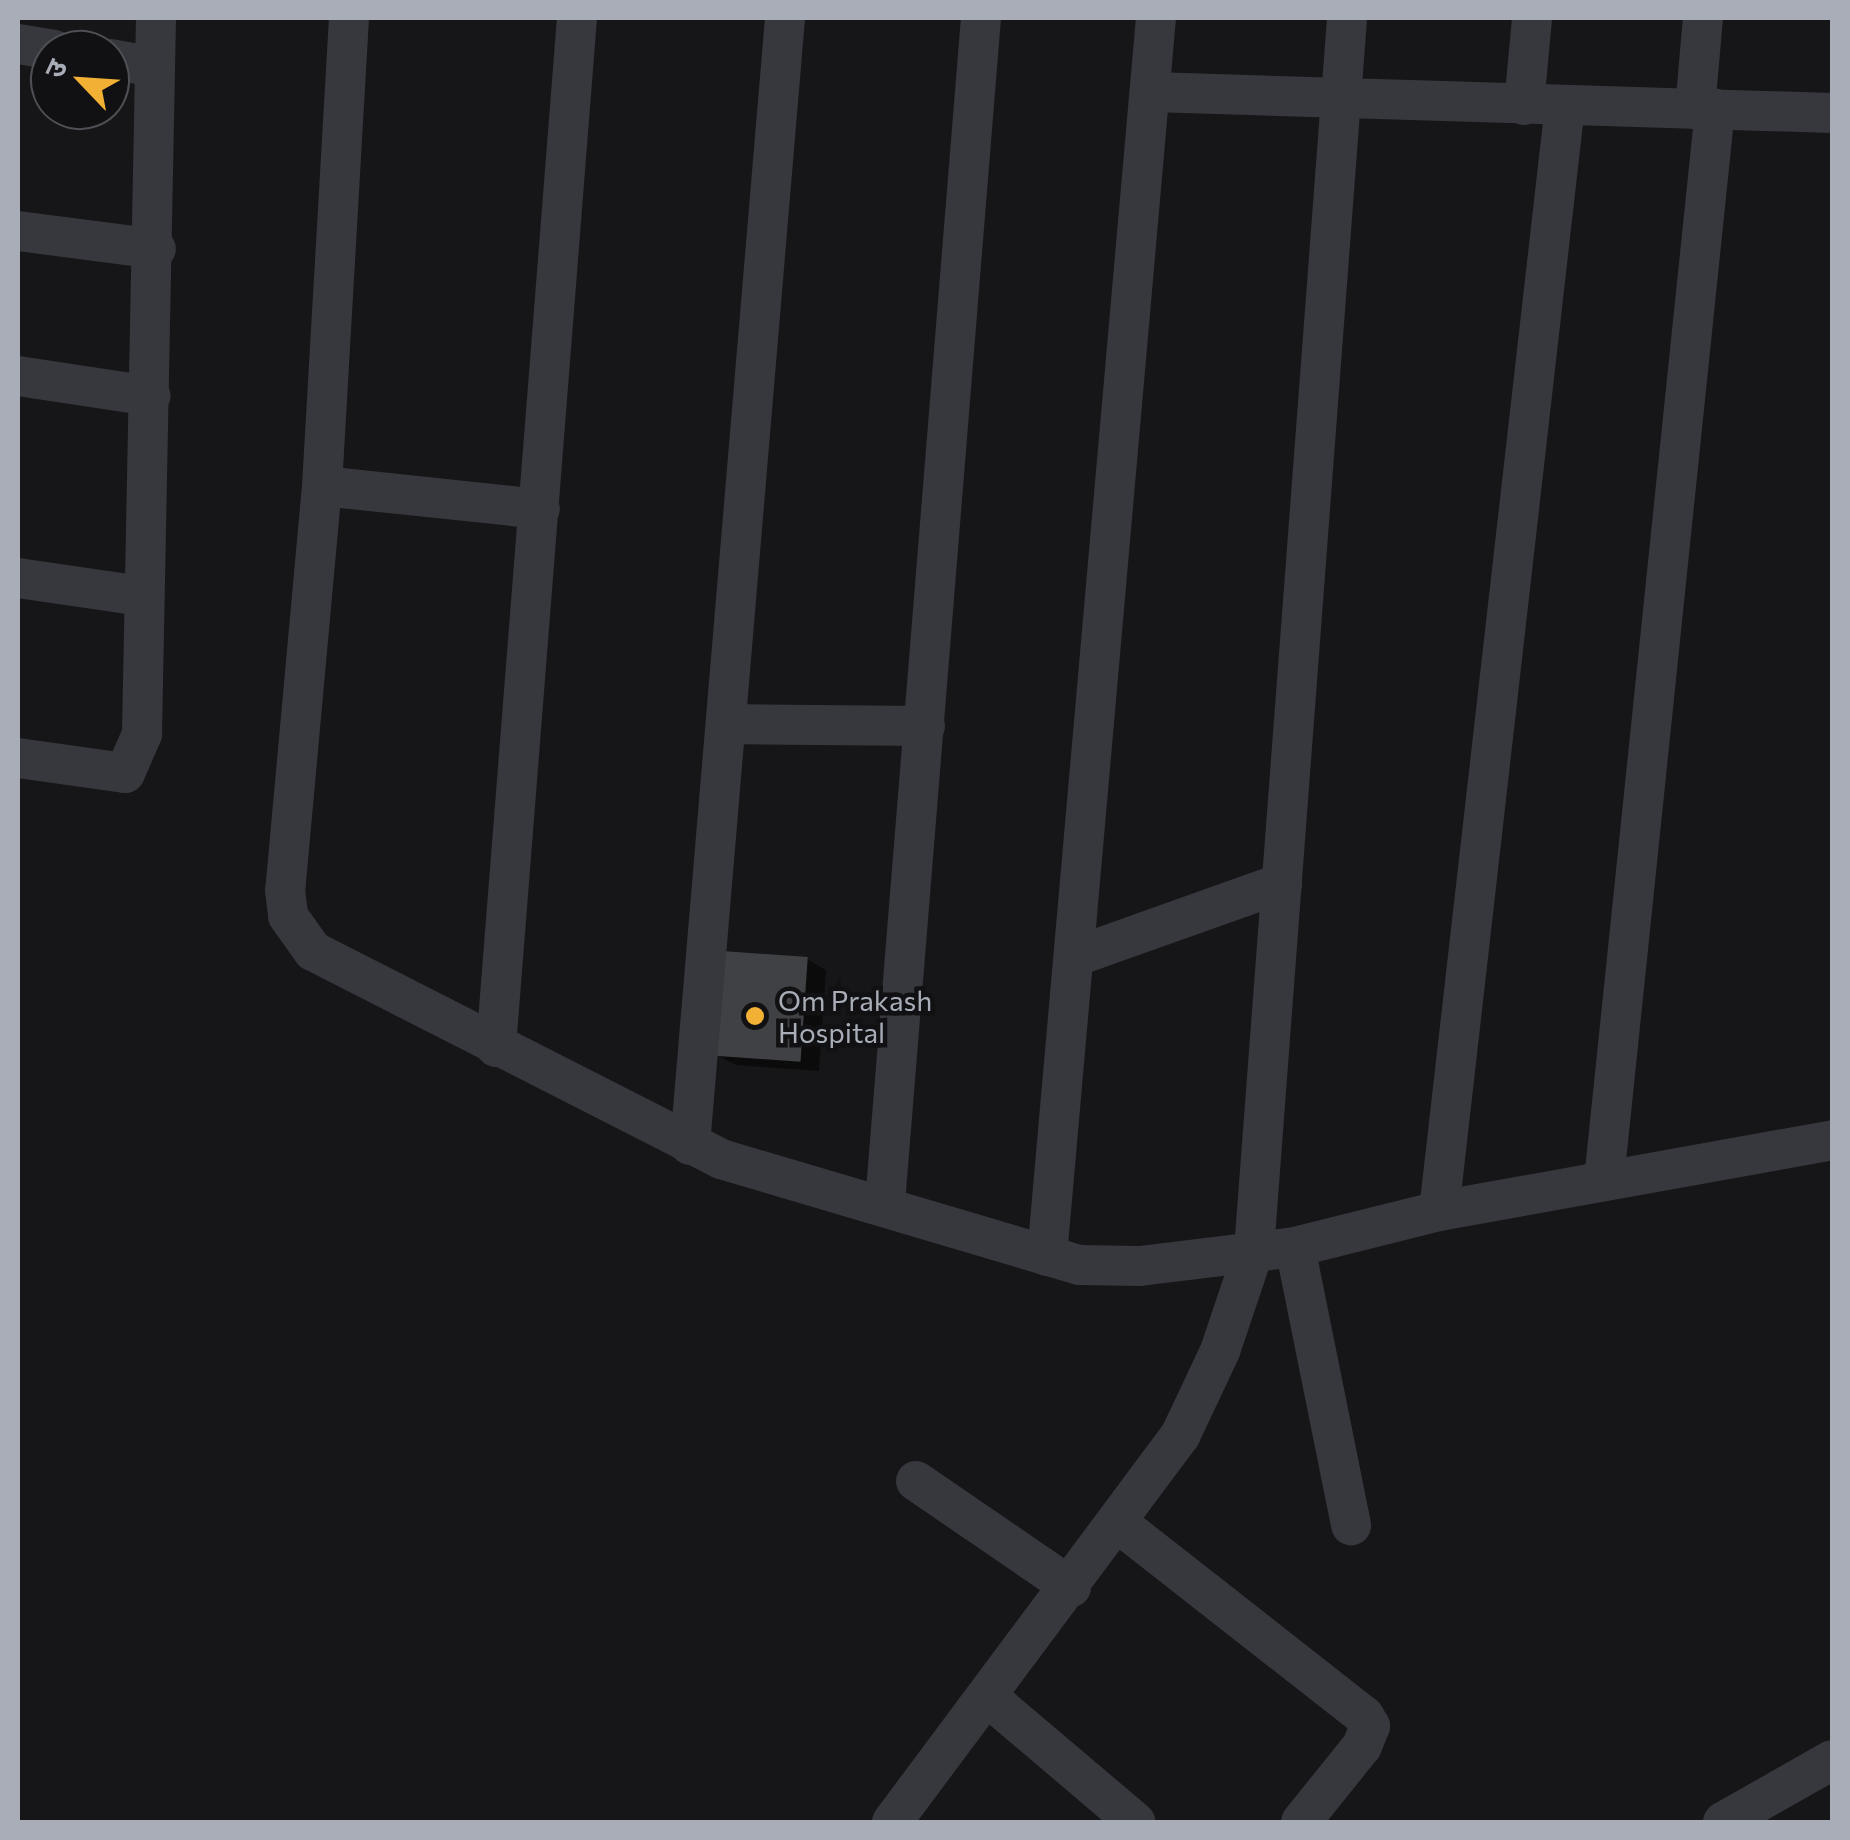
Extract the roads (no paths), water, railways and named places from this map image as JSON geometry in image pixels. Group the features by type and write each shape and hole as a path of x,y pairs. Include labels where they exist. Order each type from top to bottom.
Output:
{"street":[{"path":"18,758 125,772 135,761 142,734 142,596 156,249 156,18"},
{"path":"349,18 322,486 288,916 313,951 340,970 690,1145 755,1171 884,1203 1079,1265 1140,1266 1296,1247 1438,1211 1832,1140"},
{"path":"496,1046 577,18"},
{"path":"690,1145 785,18"},
{"path":"884,1203 981,18"},
{"path":"1047,1256 1156,18"},
{"path":"892,1822 1118,1522 1204,1390 1254,1250 1347,18"},
{"path":"1524,104 1532,18"},
{"path":"1604,1180 1705,109 1704,18"},
{"path":"130,63 154,67"},
{"path":"1152,92 1342,93 1524,104 1832,113"},
{"path":"1438,1211 1565,105"},
{"path":"18,232 156,249"},
{"path":"18,376 150,396"},
{"path":"322,486 540,509"},
{"path":"18,578 142,596"},
{"path":"726,724 925,726"},
{"path":"1074,957 1282,882"},
{"path":"1296,1247 1350,1525"},
{"path":"916,1481 1070,1586"},
{"path":"1118,1522 1364,1716 1370,1726 1362,1746 1300,1822"},
{"path":"989,1698 1134,1822"},
{"path":"1723,1822 1832,1760"}],"place":[{"name":"Om Prakash Hospital","path":"755,1016"}]}
